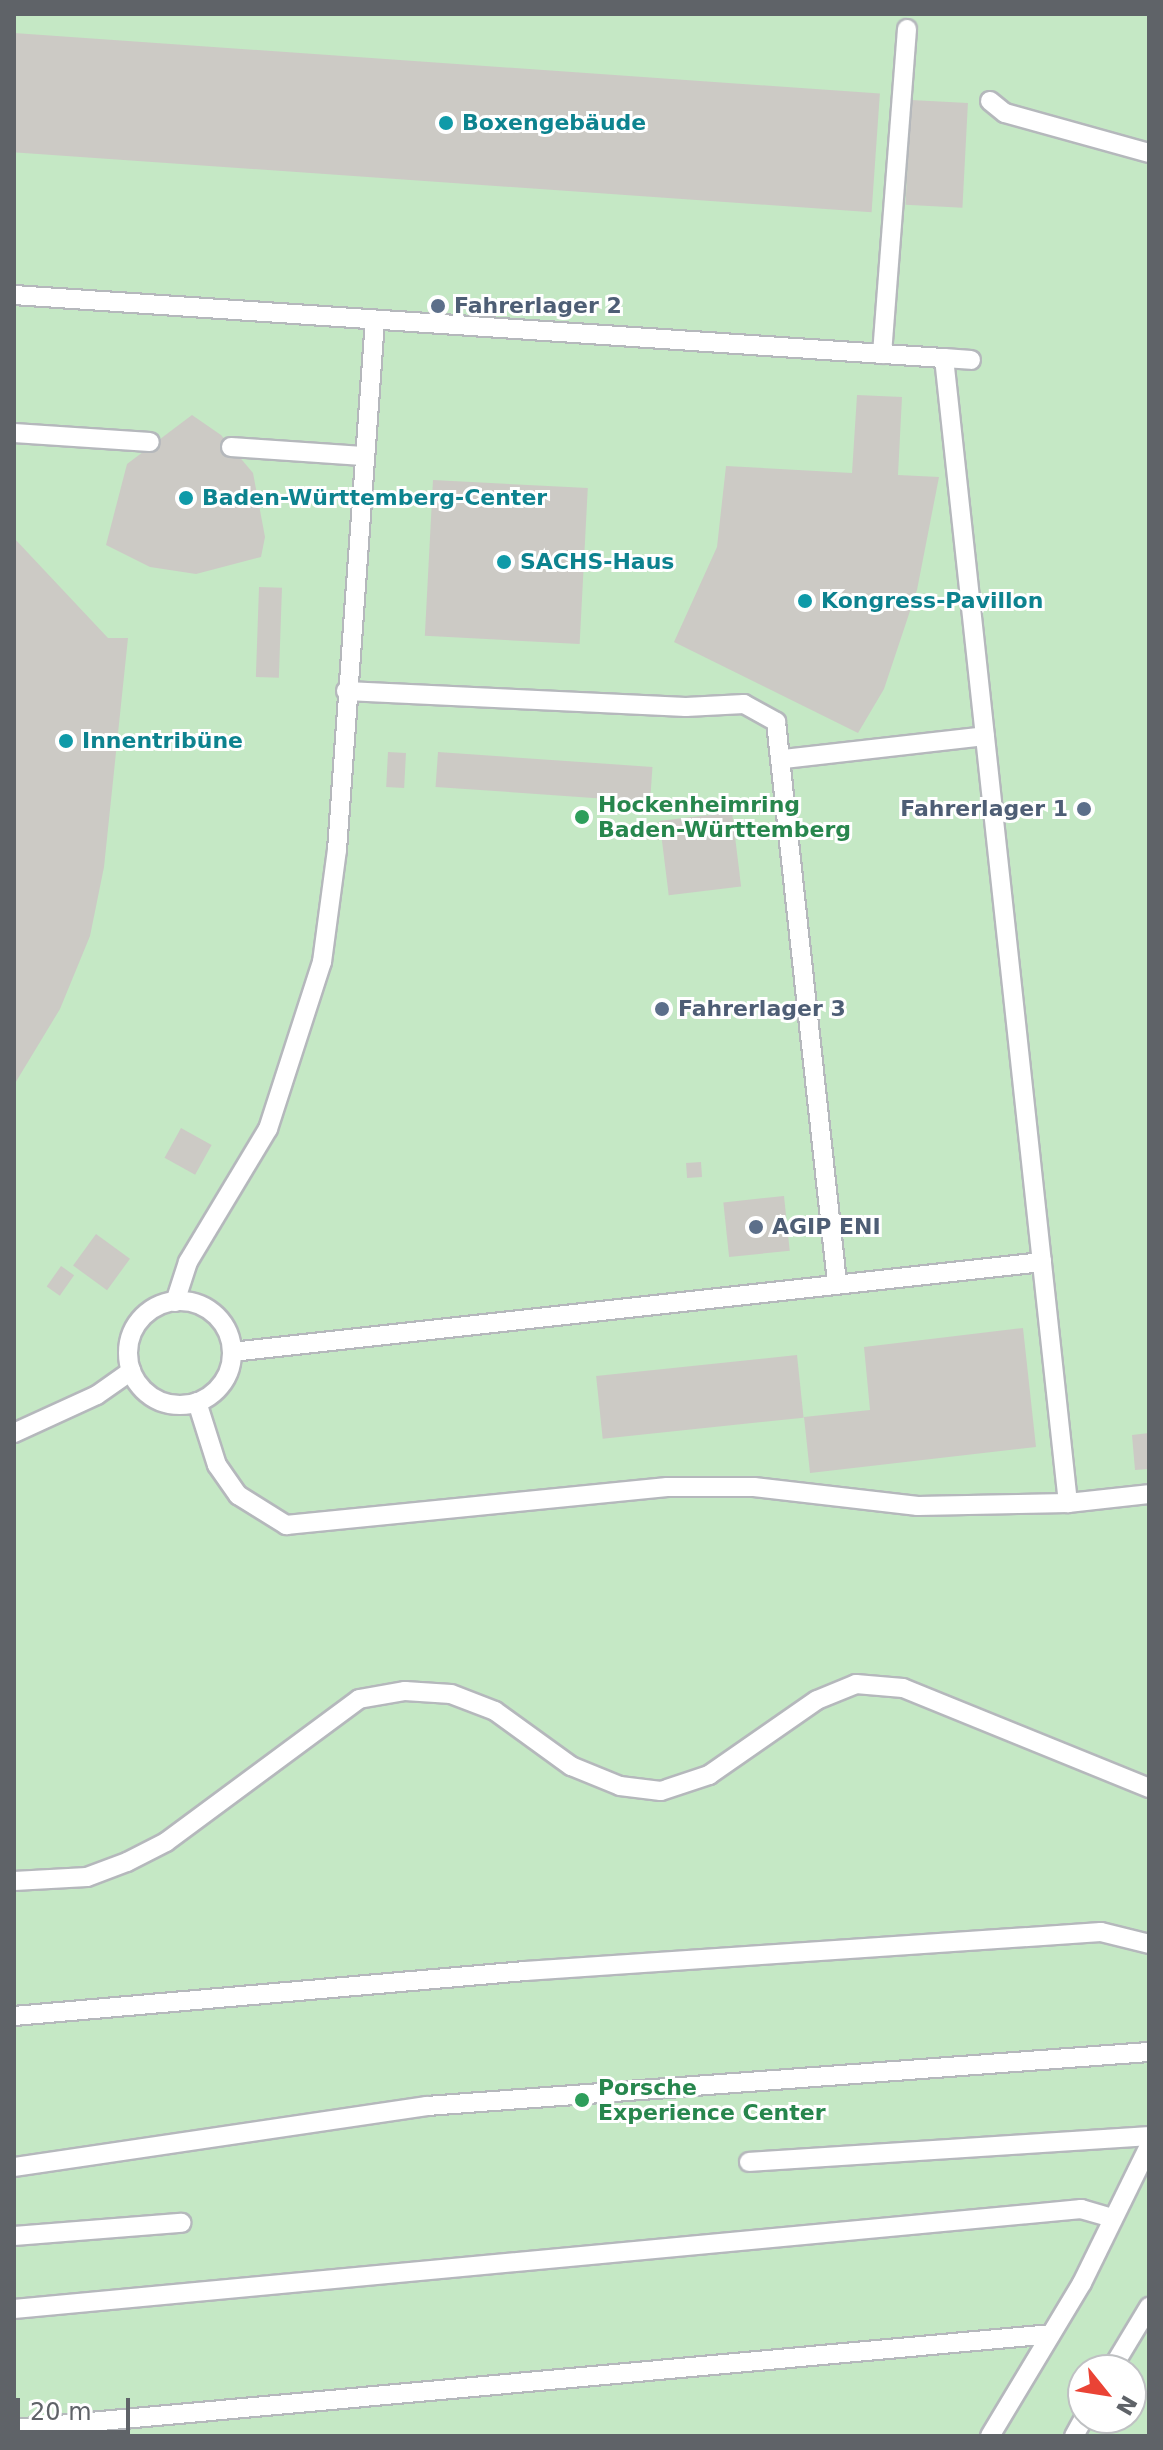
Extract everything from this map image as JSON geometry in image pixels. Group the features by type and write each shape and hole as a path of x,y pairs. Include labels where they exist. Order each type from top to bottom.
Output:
{"lane":[{"path":"882,354 907,29"},
{"path":"990,101 1005,113 1149,153"},
{"path":"14,295 971,360"},
{"path":"175,1302 188,1262 268,1129 302,1035 322,962 335,864 375,320"},
{"path":"944,358 1068,1503"},
{"path":"14,433 150,442"},
{"path":"231,447 363,456"},
{"path":"346,691 686,707 744,704 776,722 784,759 837,1283"},
{"path":"784,759 985,736"},
{"path":"232,1352 1042,1262"},
{"path":"175,1302 205,1307 219,1319 232,1352 222,1383 197,1402 165,1403 150,1396 131,1371 131,1335 140,1319 175,1302"},
{"path":"14,1433 97,1395 131,1371"},
{"path":"197,1402 217,1465 238,1495 265,1518 286,1525 667,1487 754,1487 918,1506 1068,1503 1149,1494"},
{"path":"14,1881 87,1877 127,1862 166,1842 359,1699 405,1691 451,1694 495,1711 571,1766 620,1786 661,1791 709,1775 817,1700 856,1684 903,1688 1149,1788"},
{"path":"14,2016 525,1971 1101,1932 1149,1944"},
{"path":"14,2167 427,2106 1149,2052"},
{"path":"749,2162 1149,2136"},
{"path":"990,2436 1051,2334 1149,2146"},
{"path":"14,2309 1081,2209 1112,2218"},
{"path":"14,2236 181,2223"},
{"path":"1121,2354 1149,2307"},
{"path":"14,2429 1051,2334"}],"green space":[{"name":"Hockenheimring Baden-Württemberg","path":"14,14 1149,14 1149,2436 14,2436"}],"building":[{"name":"Boxengebäude","path":"14,33 880,94 872,212 14,152"},
{"path":"911,100 968,103 962,208 906,205"},
{"name":"Kongress-Pavillon","path":"857,395 902,397 898,475 939,477 917,590 884,689 858,733 674,642 717,547 726,466 852,473"},
{"name":"Baden-Württemberg-Center","path":"192,415 221,435 253,473 265,537 261,557 196,574 150,567 106,545 127,464"},
{"name":"SACHS-Haus","path":"433,480 588,488 580,644 425,636"},
{"name":"Innentribüne","path":"14,538 108,638 128,638 104,867 90,936 60,1009 14,1085"},
{"path":"259,587 282,588 279,678 256,677"},
{"path":"388,752 406,753 404,788 386,787"},
{"path":"438,752 652,767 650,802 436,787"},
{"path":"732,812 741,886 669,895 660,821"},
{"path":"181,1128 212,1145 195,1175 165,1158"},
{"path":"701,1162 702,1177 687,1178 686,1163"},
{"name":"AGIP ENI","path":"784,1196 790,1251 729,1257 723,1202"},
{"path":"96,1234 130,1259 107,1290 73,1266"},
{"path":"61,1266 74,1275 60,1296 47,1286"},
{"path":"1023,1328 1036,1447 810,1473 804,1417 870,1410 864,1347"},
{"path":"797,1355 804,1418 603,1439 596,1376"},
{"path":"1149,1433 1149,1469 1135,1470 1132,1435"}],"place":[{"name":"Boxengebäude","path":"446,123"},
{"name":"Fahrerlager 2","path":"438,306"},
{"name":"Baden-Württemberg-Center","path":"186,498"},
{"name":"SACHS-Haus","path":"504,562"},
{"name":"Kongress-Pavillon","path":"805,601"},
{"name":"Innentribüne","path":"66,741"},
{"name":"Fahrerlager 1","path":"1084,809"},
{"name":"Hockenheimring Baden-Württemberg","path":"582,817"},
{"name":"Fahrerlager 3","path":"662,1009"},
{"name":"AGIP ENI","path":"756,1227"},
{"name":"Porsche Experience Center","path":"582,2100"}]}
